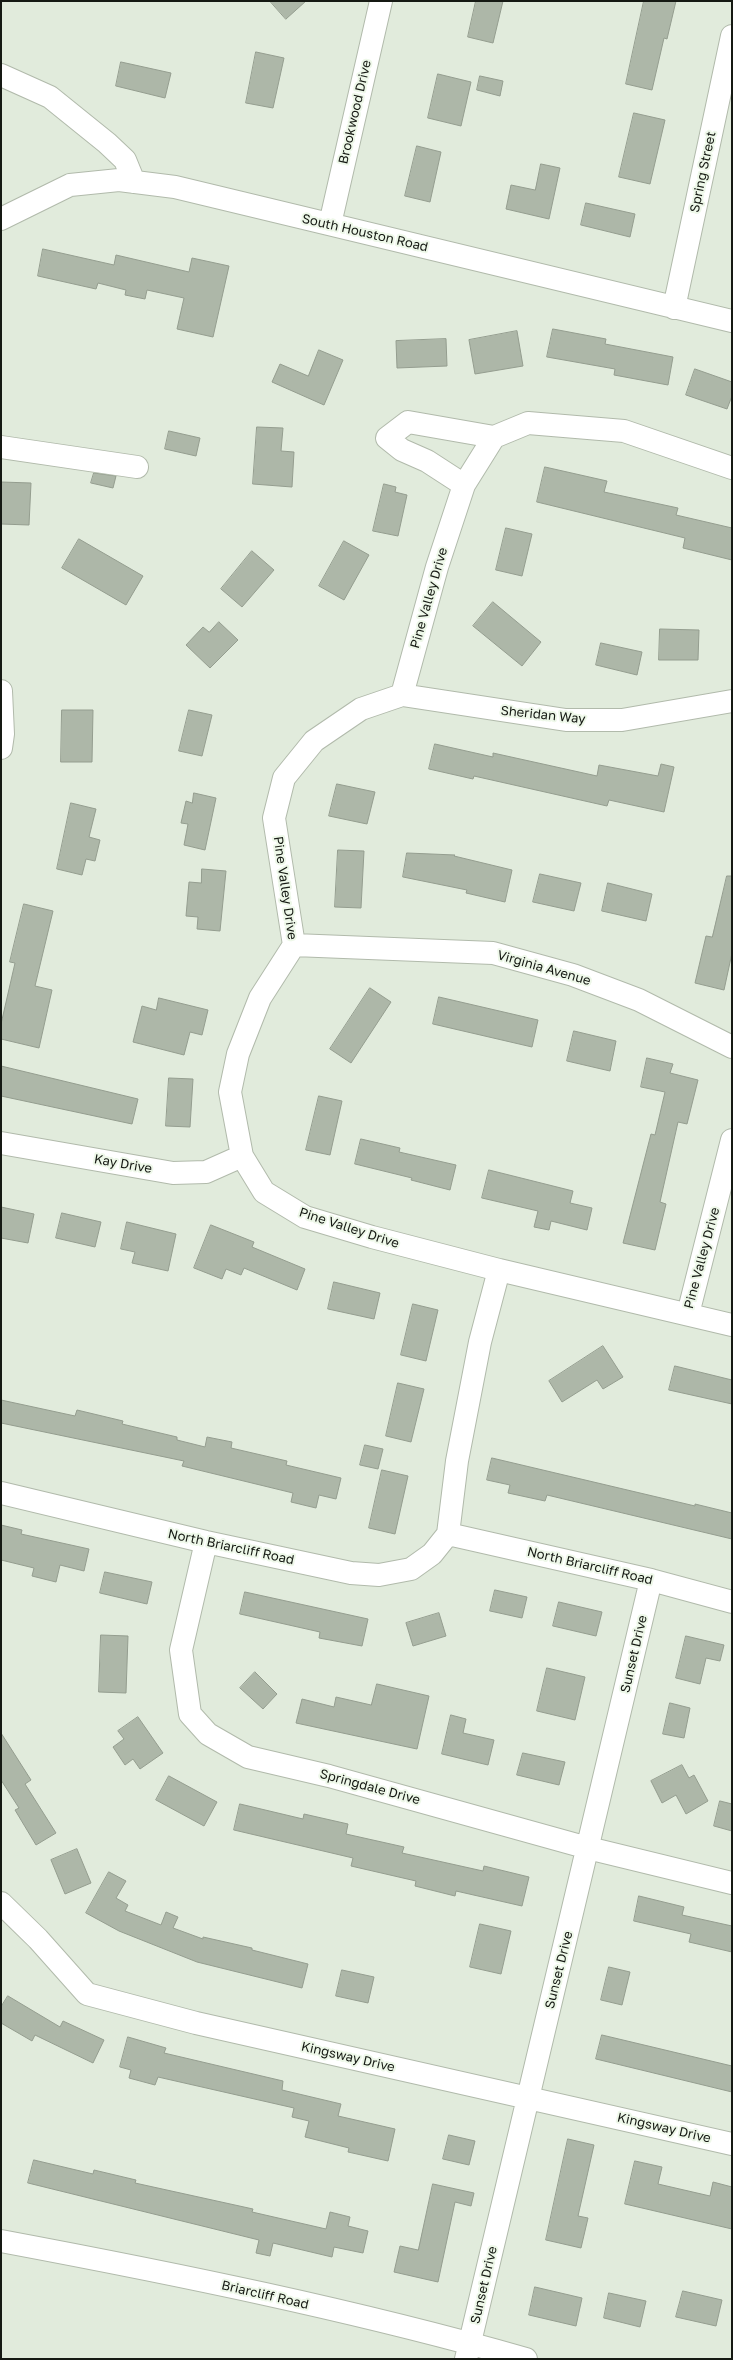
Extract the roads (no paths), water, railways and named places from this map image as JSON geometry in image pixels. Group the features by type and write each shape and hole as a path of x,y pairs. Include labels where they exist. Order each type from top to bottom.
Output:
{"street":[{"name":"Brookwood Drive","path":"330,224 381,1"},
{"name":"Spring Street","path":"674,308 732,36"},
{"path":"1,76 50,97 107,143 125,160 134,182"},
{"name":"South Houston Road","path":"1,219 70,185 119,180 175,187 732,321"},
{"path":"464,485 427,461 402,450 387,438 408,422 494,437 528,423 624,431 732,468"},
{"name":"Pine Valley Drive","path":"494,437 464,485 437,567 402,695 361,709 314,741 284,778 274,818 294,945 260,998 238,1054 230,1092 242,1156 264,1192 305,1216 372,1237 499,1270 688,1314 724,1202 732,1140"},
{"path":"1,447 137,467"},
{"path":"1,691 3,734 1,748"},
{"name":"Sheridan Way","path":"402,695 566,720 622,720 732,701"},
{"name":"Virginia Avenue","path":"294,945 493,953 573,975 639,1000 732,1047"},
{"name":"Kay Drive","path":"1,1142 173,1173 206,1172 242,1156"},
{"path":"448,1534 459,1453 480,1342 499,1270"},
{"path":"688,1314 732,1325"},
{"name":"North Briarcliff Road","path":"1,1493 206,1542 351,1573 379,1575 411,1569 432,1554 448,1534 651,1580 732,1602"},
{"name":"Springdale Drive","path":"206,1542 181,1650 190,1714 208,1734 248,1757 329,1776 588,1848 732,1883"},
{"name":"Sunset Drive","path":"468,2351 651,1580"},
{"name":"Kingsway Drive","path":"1,1903 38,1938 87,1994 196,2023 732,2144"},
{"name":"Briarcliff Road","path":"1,2240 175,2274 468,2351 526,2359"}]}
